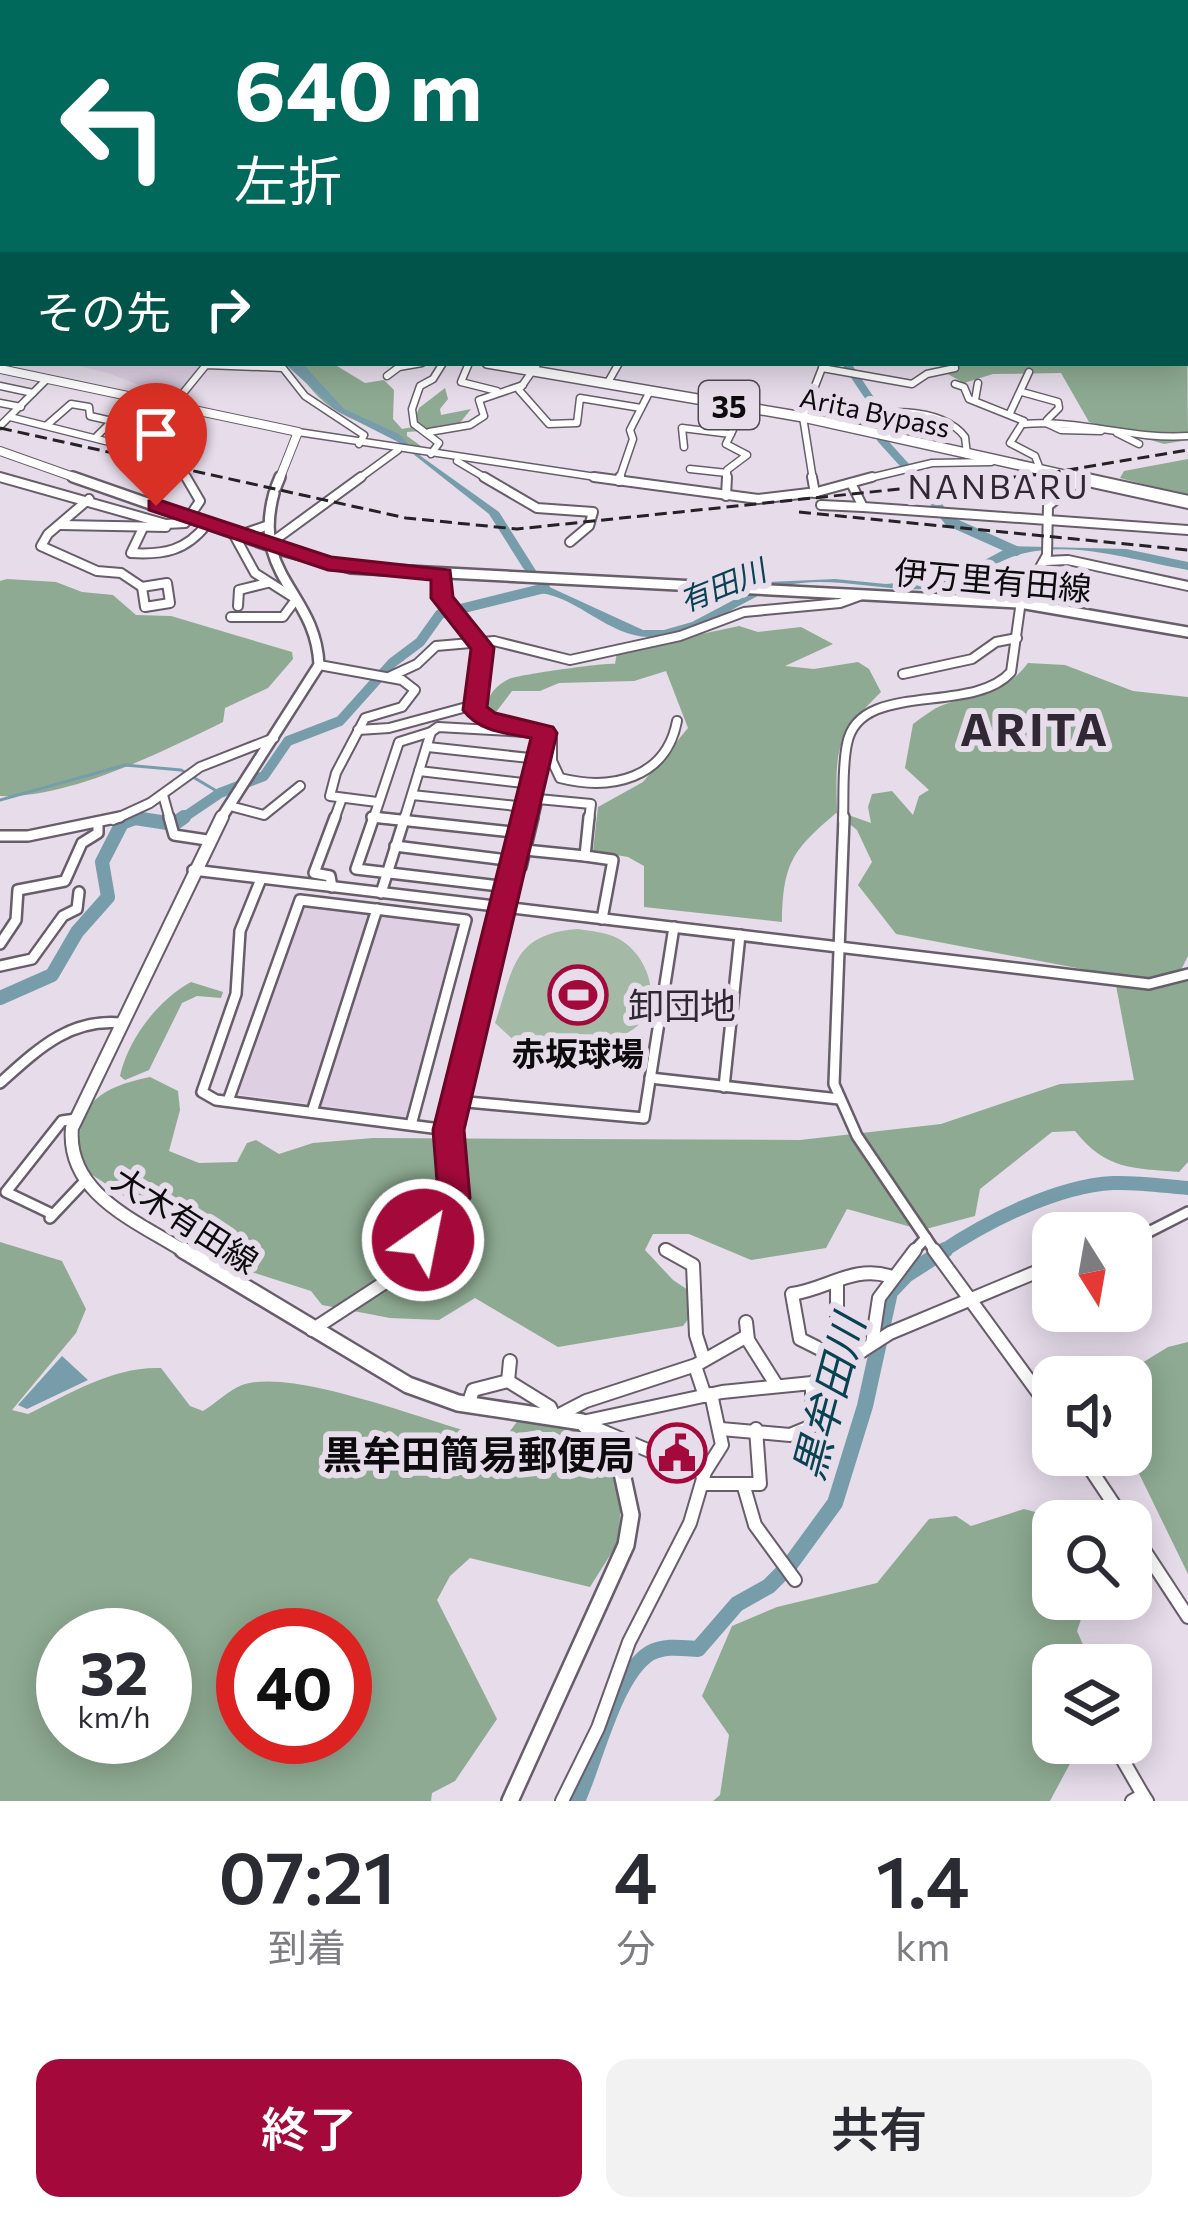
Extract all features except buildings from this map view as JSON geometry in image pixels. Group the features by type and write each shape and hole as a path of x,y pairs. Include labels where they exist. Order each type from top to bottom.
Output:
{"highway":[{"name":"Arita Bypass","path":"536,367 970,454"},
{"name":"35","path":"970,454 1188,502"}],"main road":[{"path":"0,369 298,432 266,526 272,564 318,642 319,664"},
{"path":"3,452 268,545 351,568 442,574"},
{"name":"伊万里有田線","path":"442,574 1019,603 1187,632"},
{"name":"大木有田線","path":"319,664 207,840 76,1119 69,1153 83,1183 311,1330 408,1385 468,1405 556,1414 582,1422"},
{"path":"510,1801 626,1545 632,1515 619,1459 582,1422"}],"street":[{"path":"20,373 27,366"},
{"path":"61,525 142,530 192,518 200,501 181,472 172,444 172,405 204,366"},
{"path":"269,366 289,372 305,396 364,435 359,444"},
{"path":"387,376 407,366"},
{"path":"430,454 439,442 414,424 412,409 420,386 434,379 441,366"},
{"path":"468,366 460,382 497,391"},
{"path":"607,384 617,366"},
{"path":"815,493 803,417 805,402 823,366 912,384 955,366"},
{"path":"536,367 520,392 549,424 578,423 580,398 640,408"},
{"path":"1010,413 1029,372"},
{"path":"3,422 47,379"},
{"path":"975,400 978,383"},
{"path":"955,384 975,400 1024,423 1105,426 1160,437 1187,430"},
{"path":"429,432 474,423 484,416 479,400 523,385"},
{"path":"0,386 33,393"},
{"path":"620,481 633,439 629,430 650,392"},
{"path":"952,460 1034,468 1036,455 1010,443 1024,423 1049,419 1059,406 1055,400 1022,392"},
{"path":"0,403 21,407"},
{"path":"46,425 71,404 89,407 90,416"},
{"path":"726,496 727,473 747,455 726,444 745,407"},
{"path":"298,432 452,458 772,499 815,493 970,454 960,430 935,414 874,417 847,427"},
{"path":"74,431 90,416"},
{"path":"90,416 112,421 97,436"},
{"path":"317,436 340,418"},
{"path":"3,422 46,425 116,444"},
{"path":"1048,424 1061,430 1115,432 1139,444"},
{"path":"684,447 682,428 731,434"},
{"path":"268,545 398,450"},
{"path":"3,452 1,477 177,524"},
{"path":"452,458 537,508 593,512 590,526 570,542"},
{"path":"684,490 689,467 727,473"},
{"path":"1032,1385 857,1136 839,1099 832,1052 846,754 851,729 884,705 994,687 1012,672 1019,603 1046,559 1052,501 1083,478"},
{"path":"851,483 863,507"},
{"path":"88,499 43,541 45,550 80,559 97,571 121,573 142,587 167,584 170,603 145,607 142,587"},
{"path":"821,505 1188,530"},
{"path":"142,530 130,553 172,555 194,542 207,524"},
{"path":"230,617 283,617 293,599 267,583 238,549 237,534 266,526"},
{"path":"1046,559 1188,586"},
{"path":"442,574 442,598 481,642 484,657 474,705"},
{"path":"238,606 239,590 267,583"},
{"path":"389,677 417,664 436,646 505,642 570,661 680,636 744,612 840,603 862,595"},
{"path":"1187,632 1188,619"},
{"path":"903,674 972,658 996,642 1017,638"},
{"path":"319,664 389,677 416,690 402,707 369,715 335,773 331,796 377,802"},
{"path":"358,730 385,733 450,707 474,705"},
{"path":"474,705 488,720 552,738 552,761 560,778 619,783 640,775 669,751 676,740 677,721"},
{"path":"508,887 356,869 399,742 445,724 545,733"},
{"path":"381,892 431,732"},
{"path":"518,864 526,807 545,733"},
{"path":"0,836 28,836 128,814 165,800 200,767 274,738"},
{"path":"428,747 539,759"},
{"path":"419,771 532,784"},
{"path":"230,806 264,815 300,786"},
{"path":"412,795 526,807"},
{"path":"332,887 330,876 314,873 341,798"},
{"path":"311,1330 387,1281 445,1213 456,1185 448,1130 508,887 525,850 538,799 591,804 584,856"},
{"path":"165,800 178,802"},
{"path":"165,800 174,835 207,840"},
{"path":"372,818 521,833"},
{"path":"0,944 16,920 18,890 65,881 82,843 98,833 98,823"},
{"path":"395,846 518,864"},
{"path":"525,850 613,860 602,919"},
{"path":"193,870 1149,984 1188,974"},
{"path":"262,879 240,931 236,994 201,1086 208,1096 448,1130"},
{"path":"0,966 32,958 63,916 77,909 79,892"},
{"path":"228,1101 300,900 466,920 411,1125"},
{"path":"311,1112 377,909"},
{"path":"456,1101 644,1118 674,927"},
{"path":"724,1087 740,935"},
{"path":"0,1083 82,1020 121,1023"},
{"path":"0,1066 12,1072"},
{"path":"650,1078 839,1099"},
{"path":"76,1119 62,1121 6,1192 51,1216 83,1183"},
{"path":"1152,1230 1188,1212"},
{"path":"867,1347 877,1298 889,1276 926,1238"},
{"path":"562,1801 598,1728 629,1642 690,1523 703,1479 722,1445 692,1332 698,1294 693,1265 665,1249"},
{"path":"838,1369 826,1352 796,1341 792,1294 825,1288 842,1274 857,1270 889,1276"},
{"path":"582,1422 708,1395 812,1383 890,1333 1032,1274"},
{"path":"837,1281 837,1318 867,1347"},
{"path":"468,1405 472,1390 508,1381 556,1414 740,1345 746,1329 777,1386"},
{"path":"508,1381 510,1361"},
{"path":"721,1429 790,1435 812,1426 812,1383"},
{"path":"582,1422 703,1479 744,1487 760,1484 756,1429"},
{"path":"744,1487 755,1525 793,1578"},
{"path":"1152,1562 1188,1617"},
{"path":"1124,1764 1141,1799"}],"shaded area":[{"path":"79,366 204,366 174,399"},
{"path":"304,904 461,921 407,1117 235,1094"}],"green space":[{"path":"294,366 337,366 365,383 384,380 394,390 393,419 402,429 412,427 419,408 445,388 448,399 441,415 471,409 455,429 407,432 425,449 334,409"},
{"path":"949,366 1187,366 1188,440 1164,444 1089,422 1061,373 993,374 964,383 944,372"},
{"path":"1188,459 1188,496 1120,478 1124,471"},
{"path":"0,581 56,582 82,592 113,595 136,615 171,616 292,652 293,659 268,688 225,708 223,722 172,747 84,782 0,796"},
{"path":"739,626 758,632 801,627 833,644 785,666 814,669 858,662 869,669 881,692 841,744 836,790 837,811 871,823 872,794 892,791 913,815 919,796 929,790 905,768 913,724 939,706 1002,686 1028,663 1065,665 1133,691 1188,697 1188,956 1181,970 1188,978 1188,1162 1179,1172 1121,1165 1098,1153 1075,1131 1052,1132 980,1189 975,1216 922,1230 847,1209 826,1248 751,1260 689,1234 653,1234 645,1250 673,1280 703,1300 683,1326 558,1347 475,1298 439,1320 390,1318 322,1305 311,1291 223,1263 220,1232 208,1222 152,1214 80,1167 80,1129 91,1104 114,1088 150,1077 178,1091 180,1110 169,1151 199,1163 237,1162 247,1143 256,1140 279,1154 313,1143 373,1138 800,1140 941,1124 1060,1084 1134,1080 1114,975 896,934 858,885 872,862 857,830 836,813 793,859 782,922 644,907 644,866 628,857 593,851 598,807 643,782 688,728 666,671 634,681 559,683 540,691 512,691 493,716 485,709 493,691 509,679 615,664 617,652"},
{"name":"赤坂球場","path":"578,929 615,937 637,955 649,980 649,1008 643,1020 621,1036 531,1056 495,1023 512,970 528,946 540,938"},
{"path":"191,982 223,992 221,998 197,996 182,1003 149,1070 125,1080 120,1076 137,1035 167,999"},
{"path":"0,1242 62,1261 86,1309 76,1333 12,1410 28,1414 109,1376 161,1368 190,1406 203,1411 242,1385 297,1384 503,1441 518,1420 579,1427 607,1452 621,1489 619,1541 590,1587 470,1558 450,1576 437,1600 497,1719 455,1781 432,1793 431,1801 0,1801"},
{"path":"1188,1342 1188,1574 1140,1476 1152,1476 1152,1357"},
{"path":"1024,1509 1032,1511 1032,1620 1081,1620 1077,1631 1083,1644 1032,1644 1032,1764 1070,1764 1050,1801 713,1801 720,1795 729,1735 702,1696 732,1626 777,1607 877,1583 929,1519 956,1516 971,1526"}],"water":[{"name":"有田川","path":"287,366 305,366 344,409 399,434 422,457 499,512 545,585 643,630 692,622 768,582 835,579 886,584 951,578 1011,546 1126,549 1188,562 1188,570 1107,554 1045,550 1011,557 939,587 818,582 785,586 686,632 634,635 540,593 542,588 523,568 489,514 398,442 337,411"},
{"path":"62,1356 88,1380 27,1409 18,1405"}],"waterway":[{"path":"848,366 887,424 884,432"},
{"path":"881,439 918,480"},
{"path":"915,477 918,480"},
{"path":"925,490 949,521 1016,551"},
{"path":"180,820 220,793 264,776 288,741 340,721 392,663 420,642 440,614 545,588"},
{"path":"0,800 125,765 181,770 220,793"},
{"path":"148,820 174,824 184,817"},
{"path":"130,820 148,820"},
{"path":"0,998 52,975 77,932 108,897 102,862 122,823 148,820"},
{"name":"黒牟田川","path":"940,1253 1000,1218 1068,1191 1113,1183 1188,1188"},
{"name":"黒牟田川","path":"577,1801 616,1699 637,1664 662,1649 698,1649 737,1604 769,1586 789,1566 835,1503 865,1406 890,1292 906,1275 945,1250"}],"railway":[{"path":"0,428 406,518 517,529 1043,474 1188,450"},
{"path":"799,512 1188,550"}],"place":[{"name":"赤坂球場","path":"578,995"},
{"name":"黒牟田簡易郵便局","path":"677,1453"}],"district":[{"name":"NANBARU","path":"999,485"},
{"name":"ARITA","path":"1035,727"},
{"name":"卸団地","path":"682,1004"}],"route":[{"path":"156,506 328,563 442,574 442,598 482,648 475,710 488,720 545,733 448,1130 454,1198 423,1240"}]}
